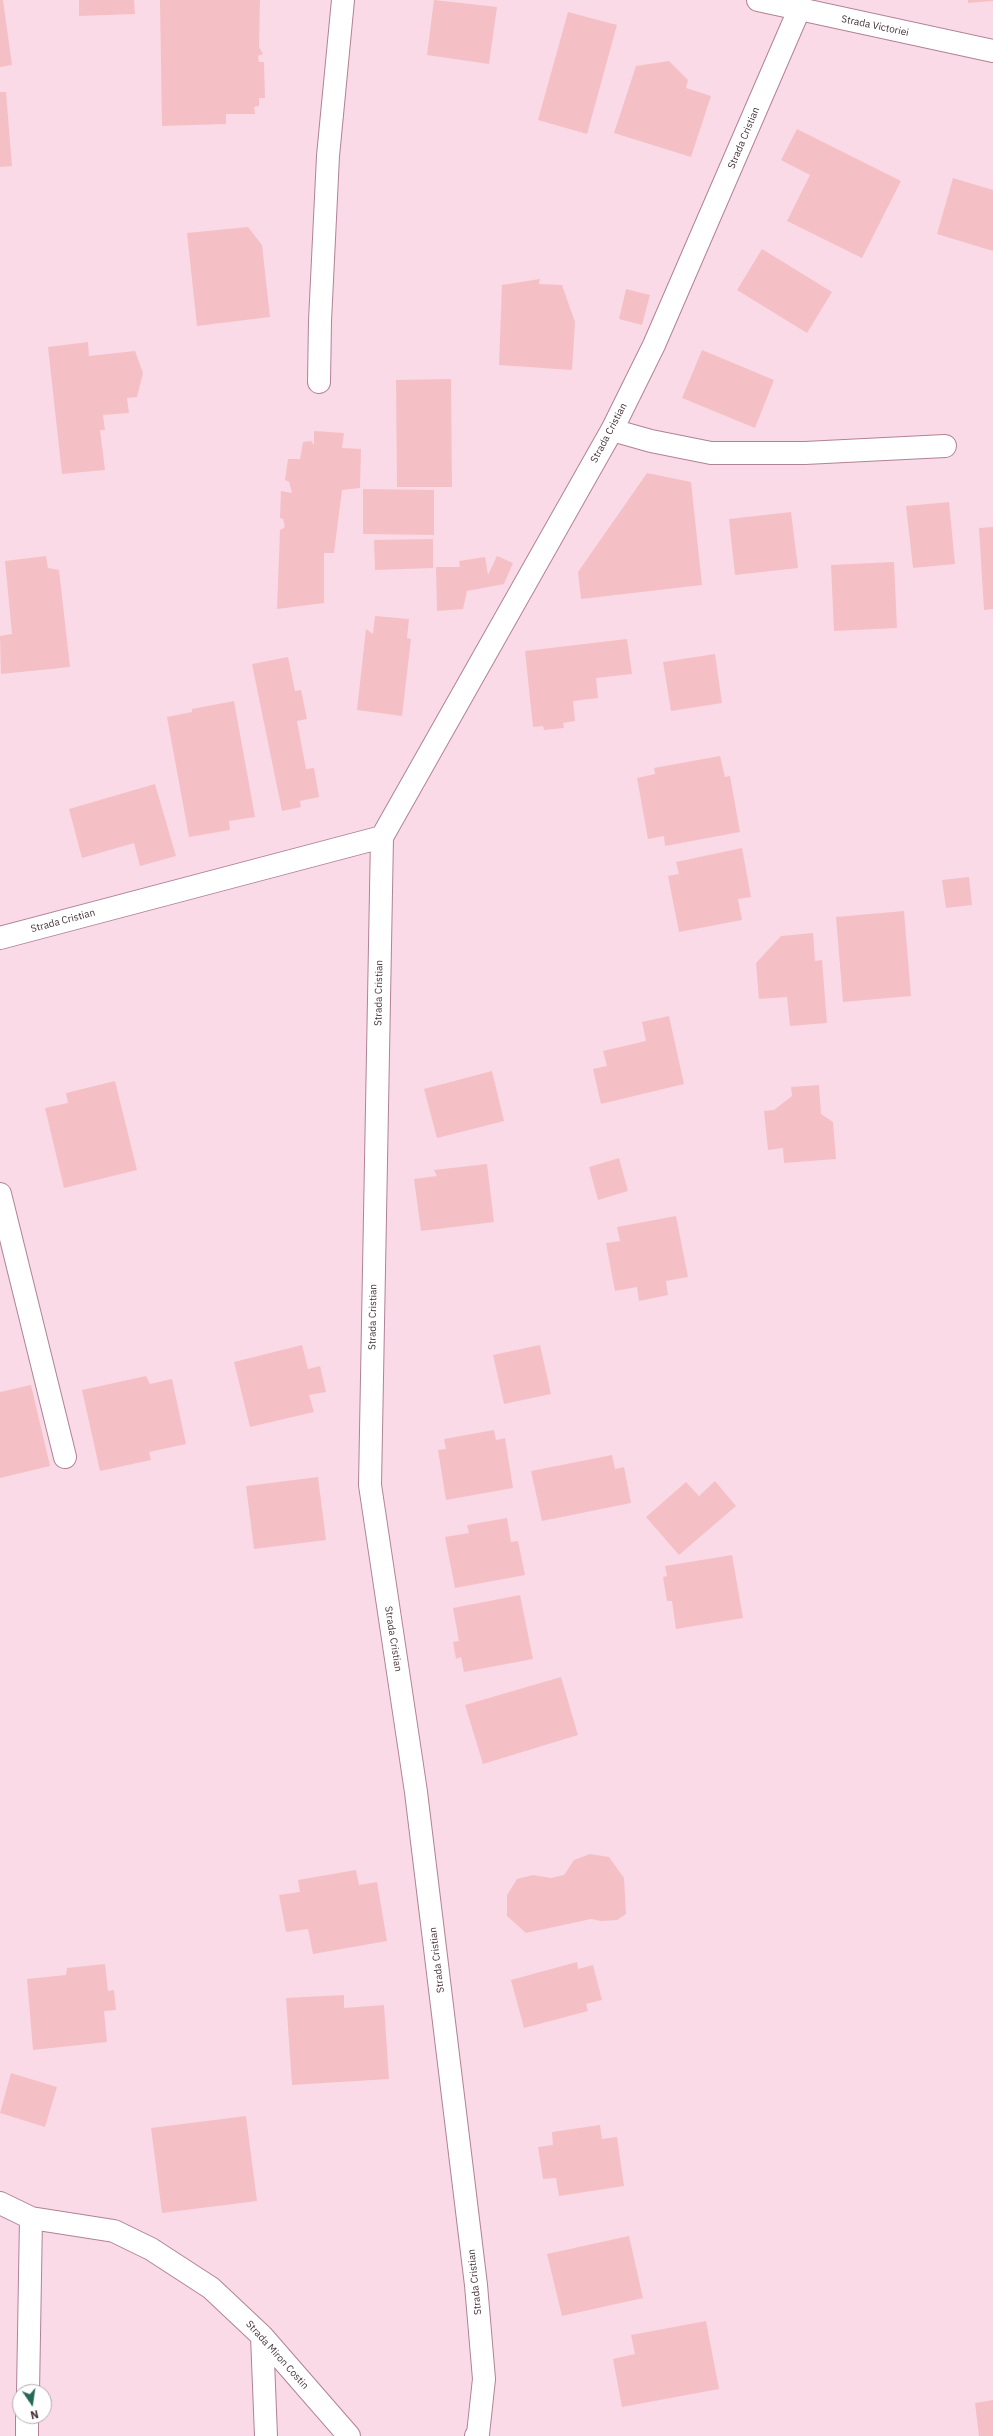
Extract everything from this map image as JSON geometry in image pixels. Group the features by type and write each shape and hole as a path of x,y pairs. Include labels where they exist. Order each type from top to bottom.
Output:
{"street":[{"path":"319,382 320,321 328,156 343,0"},
{"name":"Strada Victoriei","path":"759,0 799,10 993,51"},
{"name":"Strada Cristian","path":"476,2436 478,2434 484,2379 476,2285 416,1792 370,1485 382,837 612,430 654,345 799,10"},
{"path":"612,430 651,441 711,453 805,452 945,446"},
{"name":"Strada Cristian","path":"0,938 382,837"},
{"path":"0,1194 65,1456"},
{"name":"Strada Miron Costin","path":"0,2203 31,2218 114,2231 151,2249 211,2288 262,2336 349,2436"},
{"path":"28,2384 31,2218"},
{"path":"262,2336 266,2436"},
{"path":"26,2436 27,2424"}],"building":[{"path":"0,0 3,0 12,65 0,67"},
{"path":"79,0 134,0 135,14 79,16"},
{"path":"160,0 260,0 259,47 263,54 258,56 259,62 264,62 265,98 259,98 259,106 254,107 255,114 226,114 226,124 162,126"},
{"path":"434,0 497,7 489,64 427,55"},
{"path":"968,0 993,0 993,1 968,3"},
{"path":"568,12 617,25 587,134 538,120"},
{"path":"669,61 688,80 686,88 711,96 691,157 614,133 636,66"},
{"path":"0,92 6,92 12,166 0,167"},
{"path":"797,129 901,181 862,258 787,221 810,175 781,160"},
{"path":"953,178 993,190 993,251 937,234"},
{"path":"248,227 262,245 270,317 197,326 187,233"},
{"path":"762,249 832,292 807,333 737,290"},
{"path":"540,279 539,284 562,285 575,322 572,370 499,365 502,285"},
{"path":"626,289 650,295 642,325 619,319"},
{"path":"88,342 89,356 135,351 143,373 137,397 127,398 129,413 103,415 105,430 100,430 105,470 62,474 48,347"},
{"path":"702,350 774,380 755,428 682,398"},
{"path":"451,379 452,487 397,487 396,380"},
{"path":"314,431 344,433 342,448 361,449 360,488 342,490 334,553 324,553 324,603 277,609 280,530 285,527 283,519 280,518 281,491 292,493 289,482 285,480 288,459 300,459 303,442 311,441 314,445"},
{"path":"647,473 691,482 702,585 581,599 578,572"},
{"path":"363,489 434,490 434,535 363,534"},
{"path":"949,502 955,564 913,568 906,506"},
{"path":"791,512 798,568 735,575 729,519"},
{"path":"993,527 993,609 984,610 979,528"},
{"path":"433,539 433,568 375,570 374,540"},
{"path":"46,556 48,568 59,570 70,667 1,674 0,636 12,634 5,561"},
{"path":"497,556 513,563 504,584 467,591 463,609 437,611 436,567 460,567 459,561 485,557 488,575"},
{"path":"894,562 897,628 834,631 831,565"},
{"path":"375,616 409,619 407,638 411,639 402,716 357,710 366,629 373,634"},
{"path":"627,639 632,674 596,678 598,698 573,701 575,721 563,723 564,728 544,730 543,726 533,727 525,651"},
{"path":"715,654 722,703 671,711 663,662"},
{"path":"288,657 295,691 301,690 307,719 297,721 306,769 314,768 319,797 300,801 301,807 282,811 252,664"},
{"path":"234,701 255,817 229,821 230,830 189,837 167,717 192,712 192,709"},
{"path":"720,756 725,777 730,776 740,832 665,846 664,836 648,839 637,778 655,774 654,768"},
{"path":"155,784 176,856 140,866 134,843 82,858 69,809"},
{"path":"742,848 751,897 738,899 742,920 679,932 668,876 679,874 676,862"},
{"path":"969,877 972,905 946,908 942,880"},
{"path":"904,911 911,996 843,1002 836,917"},
{"path":"813,933 815,961 822,960 827,1023 790,1026 787,997 759,999 756,963 781,936"},
{"path":"669,1016 684,1084 601,1104 593,1069 607,1066 603,1051 646,1041 642,1022"},
{"path":"492,1071 504,1121 437,1138 424,1089"},
{"path":"115,1081 137,1170 64,1188 45,1108 68,1103 66,1093"},
{"path":"819,1085 821,1114 833,1122 836,1159 784,1163 783,1148 768,1150 764,1111 774,1110 792,1096 791,1087"},
{"path":"619,1158 628,1191 598,1200 589,1167"},
{"path":"487,1164 494,1222 421,1231 414,1179 437,1176 434,1170"},
{"path":"676,1216 688,1277 666,1281 668,1295 639,1301 637,1287 615,1291 606,1243 620,1241 617,1227"},
{"path":"302,1345 308,1369 320,1366 326,1392 309,1395 314,1412 250,1427 234,1362"},
{"path":"540,1345 551,1394 504,1404 493,1355"},
{"path":"146,1376 150,1384 172,1379 186,1444 149,1452 151,1460 100,1471 82,1390"},
{"path":"31,1385 50,1466 0,1478 0,1392"},
{"path":"494,1430 496,1440 505,1438 513,1488 446,1500 438,1450 446,1449 444,1439"},
{"path":"612,1455 615,1469 624,1467 631,1503 542,1521 531,1471"},
{"path":"318,1477 326,1540 254,1549 246,1486"},
{"path":"715,1481 736,1506 679,1555 646,1517 686,1482 699,1496"},
{"path":"507,1518 511,1542 518,1541 525,1575 455,1588 445,1537 469,1533 467,1525"},
{"path":"732,1555 743,1618 676,1629 672,1601 667,1601 663,1577 667,1576 665,1566"},
{"path":"520,1595 533,1659 464,1672 461,1657 456,1659 453,1642 459,1641 453,1608"},
{"path":"561,1677 578,1735 483,1764 465,1705"},
{"path":"590,1854 609,1857 624,1878 626,1914 617,1920 601,1921 591,1919 526,1933 507,1916 507,1895 517,1879 533,1875 551,1878 564,1875 574,1860"},
{"path":"356,1870 359,1885 377,1882 387,1941 313,1954 308,1929 286,1932 279,1895 300,1892 298,1880"},
{"path":"577,1962 578,1969 593,1965 602,2000 586,2004 588,2011 524,2028 511,1980"},
{"path":"105,1964 108,1991 114,1990 116,2010 104,2011 107,2042 33,2050 27,1979 66,1975 67,1968"},
{"path":"344,1995 344,2008 384,2005 389,2079 292,2085 286,1998"},
{"path":"11,2073 57,2087 45,2127 0,2113"},
{"path":"246,2116 257,2201 162,2213 151,2128"},
{"path":"600,2125 602,2139 617,2137 624,2186 559,2196 556,2178 543,2179 538,2147 553,2145 552,2132"},
{"path":"629,2236 643,2298 562,2316 547,2254"},
{"path":"706,2321 719,2389 622,2407 613,2359 635,2354 631,2335"},
{"path":"993,2400 993,2436 979,2436 975,2403"}]}
